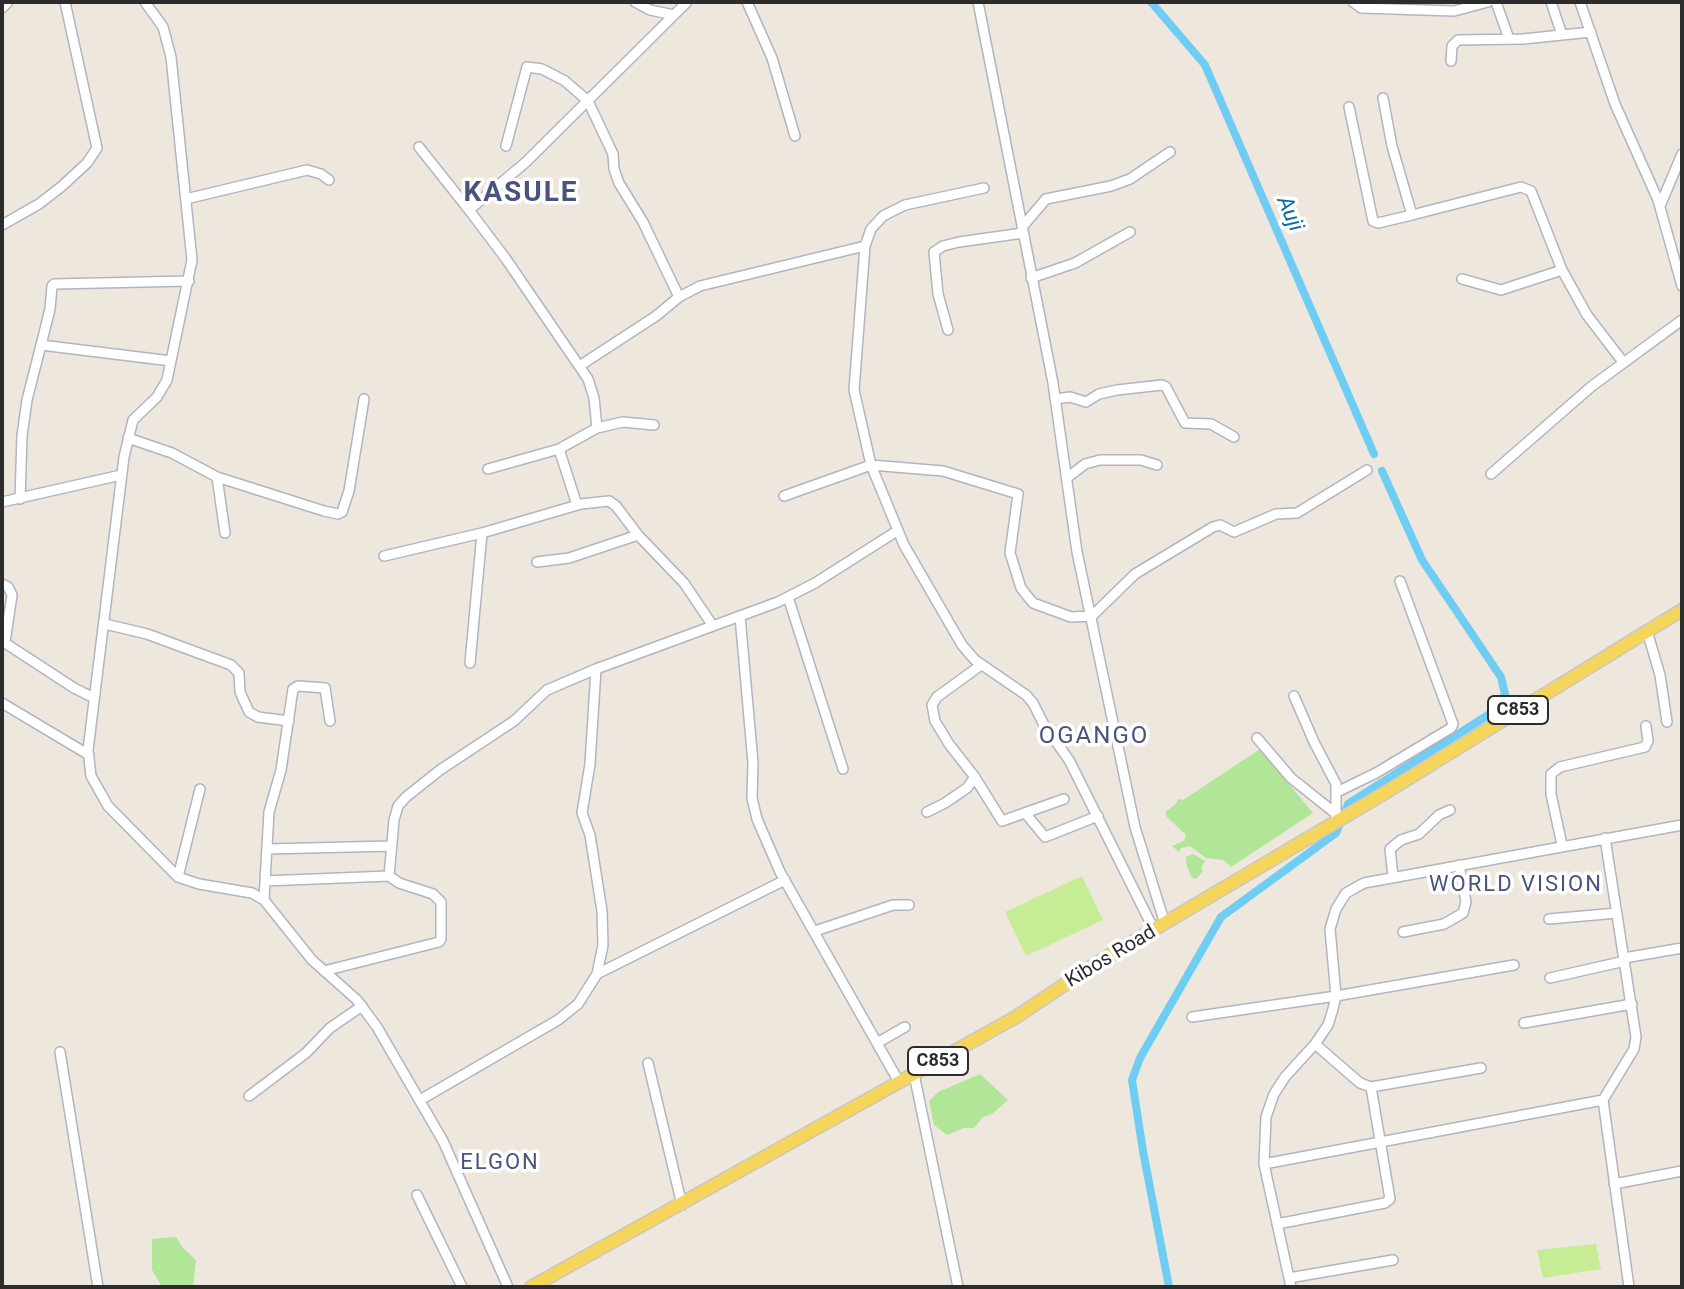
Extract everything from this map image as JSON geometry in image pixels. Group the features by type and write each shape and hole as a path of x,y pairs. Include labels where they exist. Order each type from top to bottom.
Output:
{"main road":[{"name":"Kibos Road","path":"531,1287 1016,1017 1097,963 1682,610"}],"street":[{"path":"2,8 8,2"},
{"path":"2,225 61,187 87,163 97,148 65,2"},
{"path":"145,2 159,18 167,36 177,97 192,253 189,281 164,387 133,420 128,438 94,698 89,755 91,776 108,806 178,877 199,884 252,893 264,900 324,971 362,1006 443,1141 508,1287"},
{"path":"635,2 650,10 674,15"},
{"path":"469,210 526,162 687,2"},
{"path":"747,2 772,58 795,136"},
{"path":"978,2 1055,399 1077,552 1135,827 1160,927"},
{"path":"1353,2 1361,8 1431,6 1463,11 1487,2"},
{"path":"1496,2 1509,39"},
{"path":"1551,2 1562,35"},
{"path":"1580,2 1615,104 1660,207 1682,286"},
{"path":"1451,61 1452,46 1458,40 1591,32"},
{"path":"506,146 527,67 542,69 565,81 588,101 613,154 619,183 643,222 679,297"},
{"path":"1383,98 1392,146 1412,215"},
{"path":"1349,107 1373,221 1378,223 1527,188 1535,197 1562,270 1587,315 1623,362"},
{"path":"419,147 506,259 565,347 581,365 594,398 597,428"},
{"path":"948,330 938,294 934,252 959,242 1022,230 1046,199 1111,186 1130,179 1170,152"},
{"path":"1660,207 1682,154"},
{"path":"186,199 307,170 329,180"},
{"path":"984,188 920,201 890,212 875,224 865,246 854,390 871,465 897,531 962,645 981,665 1033,703 1044,725 1069,760 1160,927"},
{"path":"1031,278 1075,263 1130,232"},
{"path":"581,365 656,316 679,297 700,286 865,246"},
{"path":"1462,279 1501,290 1562,270"},
{"path":"20,499 22,436 27,400 54,284 189,281"},
{"path":"1491,474 1623,362 1682,320"},
{"path":"41,345 171,361"},
{"path":"1055,399 1070,397 1086,402 1099,394 1162,385 1185,423 1211,424 1234,437"},
{"path":"128,438 172,453 217,477 338,514 342,512 349,491 364,399"},
{"path":"488,469 559,449 597,428 623,422 654,425"},
{"path":"559,449 577,505"},
{"path":"1067,478 1085,464 1100,460 1141,460 1157,465"},
{"path":"784,496 871,465 943,471 1018,494 1010,553 1021,588 1033,603 1071,617 1092,616 1135,574 1213,527 1220,525 1234,532 1276,514 1302,512 1367,470"},
{"path":"2,502 121,475"},
{"path":"217,477 225,533"},
{"path":"384,556 482,533 577,505 601,501 613,503 638,535 684,583 713,626"},
{"path":"389,876 398,806 440,770 514,721 547,690 788,597 836,571 897,531"},
{"path":"470,663 482,533"},
{"path":"537,562 581,554 638,535"},
{"path":"1337,792 1376,773 1453,724 1400,581"},
{"path":"2,584 8,587 12,595 4,641 94,698"},
{"path":"788,597 843,769"},
{"path":"740,616 753,763 752,798 757,819 770,853 899,1082"},
{"path":"105,624 147,634 231,665 239,673 240,692 249,712 258,717 289,721"},
{"path":"1647,631 1660,675 1667,722"},
{"path":"981,665 937,697 932,705 935,721 949,744 975,777 1002,821 1064,799"},
{"path":"420,1100 558,1020 578,1004 597,974 603,945 602,911 590,835 582,813 590,764 596,669"},
{"path":"264,900 269,812 289,721 291,694 298,686 325,688 330,721"},
{"path":"1294,696 1336,784 1336,819"},
{"path":"2,703 89,755"},
{"path":"1562,845 1551,794 1553,772 1560,767 1645,747 1648,741 1646,726"},
{"path":"1257,738 1291,778 1336,819"},
{"path":"927,812 956,796 975,777"},
{"path":"178,877 200,789"},
{"path":"1393,877 1390,849 1401,840 1419,834 1439,815 1450,810"},
{"path":"1026,814 1045,837 1098,816"},
{"path":"1393,1260 1290,1283 1264,1164 1266,1117 1274,1094 1328,1025 1336,996 1330,929 1336,909 1346,893 1364,883 1393,877 1682,825"},
{"path":"1605,838 1636,1037 1634,1049 1603,1100 1629,1287"},
{"path":"267,849 391,846"},
{"path":"1403,932 1444,924 1463,913 1466,902 1459,865"},
{"path":"265,881 389,876 394,881 438,898 442,907 439,942 324,971"},
{"path":"597,974 785,880"},
{"path":"815,931 893,905 909,905"},
{"path":"1549,919 1617,913"},
{"path":"1550,978 1682,948"},
{"path":"1192,1017 1514,965"},
{"path":"249,1096 306,1053 330,1028 362,1006"},
{"path":"1524,1023 1632,1006"},
{"path":"877,1043 905,1027"},
{"path":"1315,1044 1360,1083 1371,1087 1481,1068"},
{"path":"60,1052 98,1287"},
{"path":"648,1063 682,1205"},
{"path":"914,1074 958,1287"},
{"path":"1277,1224 1388,1202 1391,1194 1371,1087"},
{"path":"1264,1164 1603,1100"},
{"path":"1614,1184 1682,1171"},
{"path":"417,1195 462,1287"}],"green space":[{"path":"1260,749 1313,813 1231,867 1223,860 1206,858 1190,846 1181,848 1179,852 1172,846 1184,841 1186,835 1165,812 1178,799 1183,800"},
{"path":"1193,854 1205,861 1201,867 1203,871 1196,879 1191,877 1186,863 1186,857"},
{"path":"1082,876 1103,920 1026,956 1005,912"},
{"path":"980,1074 1008,1100 992,1114 983,1117 974,1128 964,1128 947,1135 934,1125 929,1101 938,1092"},
{"path":"176,1237 196,1260 193,1287 162,1287 152,1270 152,1239"},
{"path":"1596,1244 1601,1269 1543,1278 1537,1250"}],"waterway":[{"name":"Auji","path":"1151,2 1205,65 1374,454"},
{"path":"1169,1287 1132,1080 1140,1058 1221,917 1336,833 1348,804 1496,710 1505,694 1501,677 1422,560 1382,471"}],"district":[{"name":"KASULE","path":"521,194"},
{"name":"OGANGO","path":"1094,737"},
{"name":"WORLD VISION","path":"1516,885"},
{"name":"ELGON","path":"500,1163"}]}
